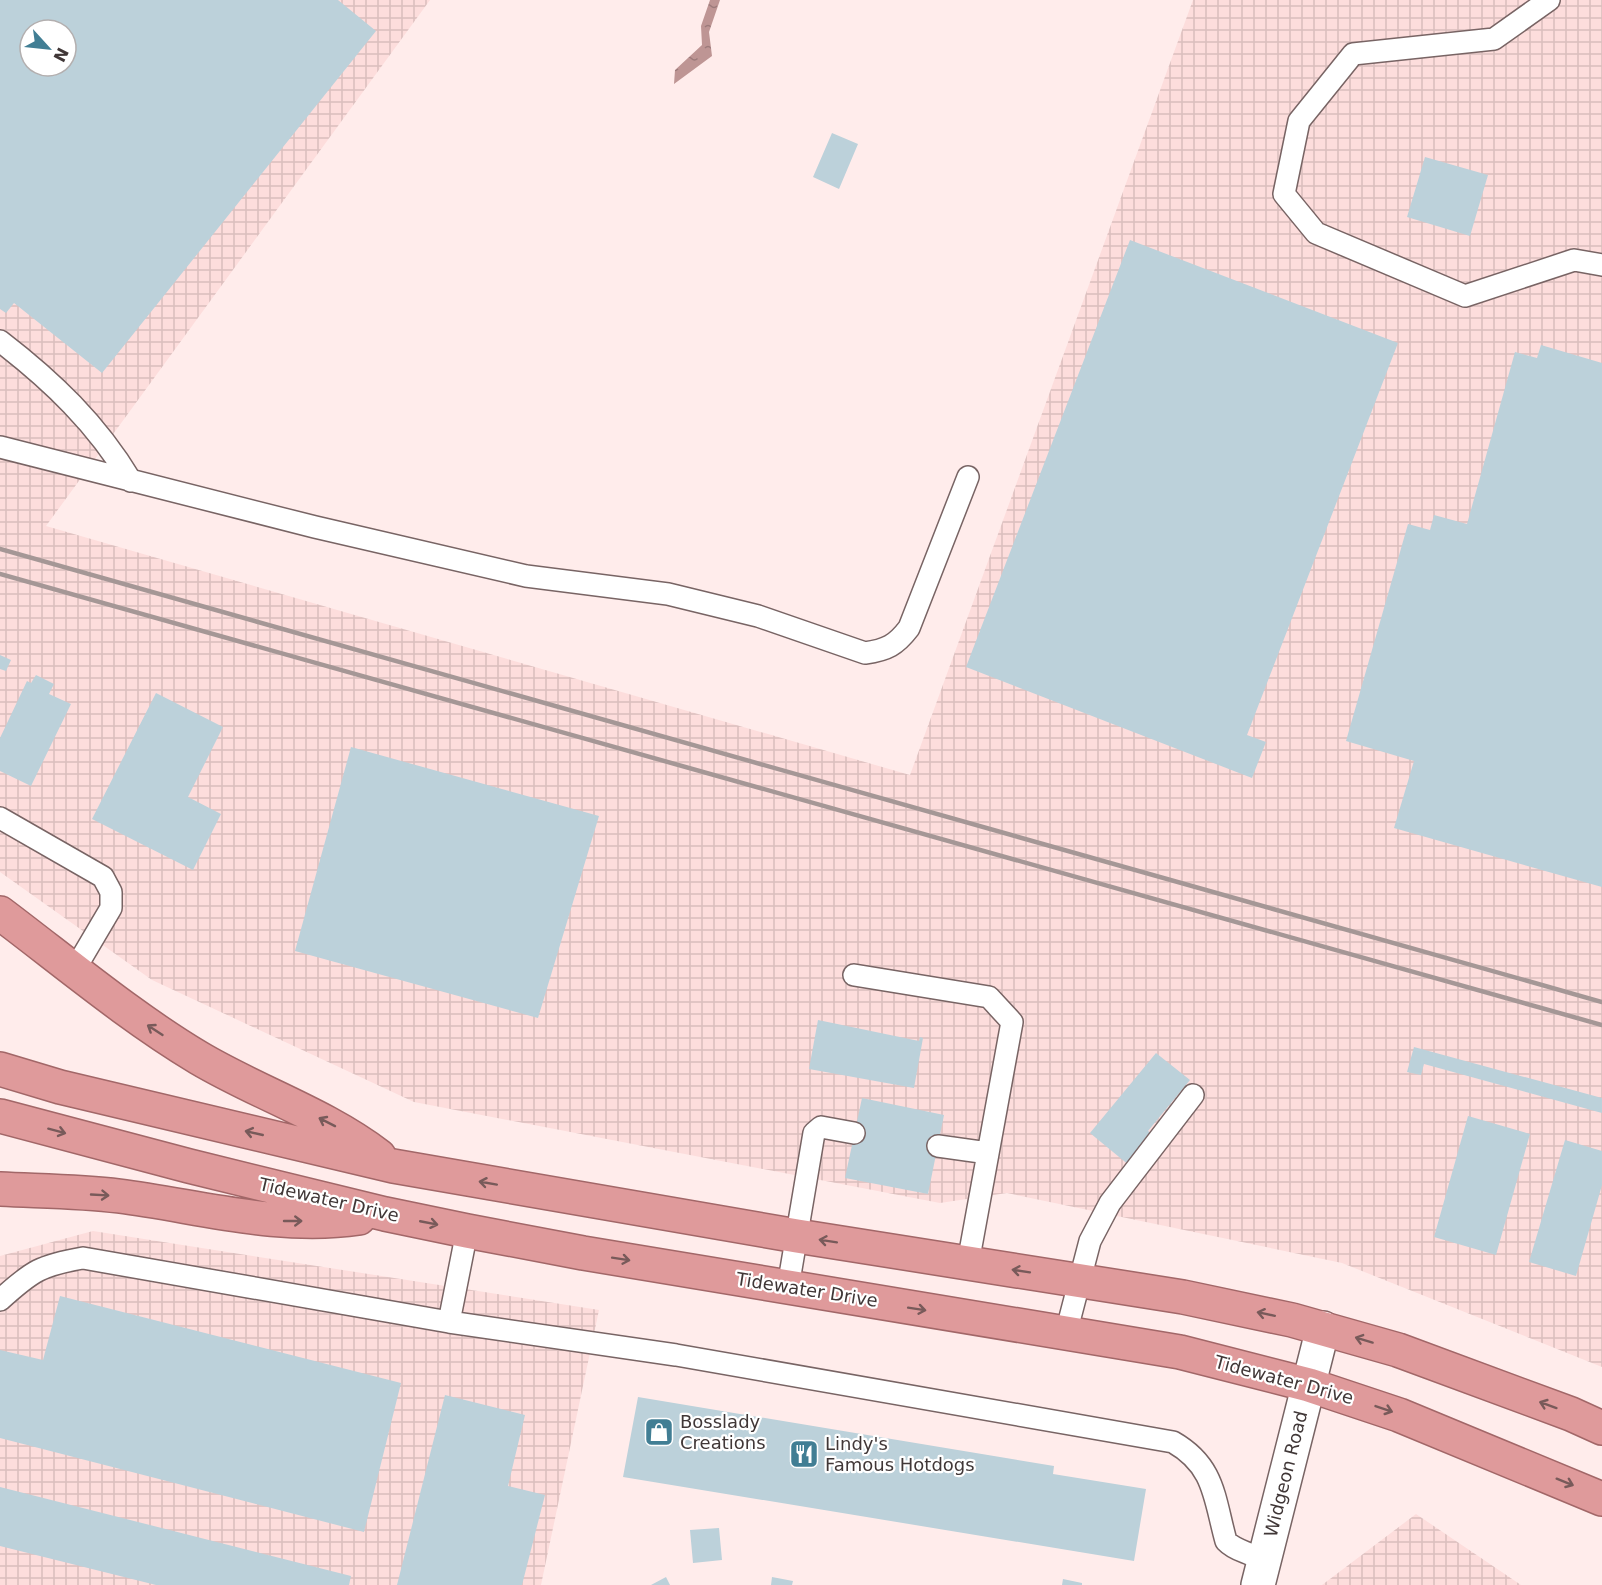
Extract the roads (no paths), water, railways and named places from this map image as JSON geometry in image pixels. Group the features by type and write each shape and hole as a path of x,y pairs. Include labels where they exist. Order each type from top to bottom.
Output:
{"highway":[{"path":"0,913 147,1025 192,1053 333,1125 393,1166"},
{"path":"0,1069 60,1087 393,1166 797,1236 1183,1297 1323,1328 1398,1350 1602,1428"},
{"name":"Tidewater Drive","path":"0,1116 189,1166 385,1214 467,1231 1180,1352 1309,1385 1399,1414 1602,1499"},
{"path":"0,1189 117,1196 281,1221 338,1221 385,1214"}],"street":[{"name":"Widgeon Road","path":"1265,1578 1323,1328"}],"lane":[{"path":"1550,0 1494,39 1353,54 1299,121 1284,194 1316,233 1465,296 1574,260 1602,265"},
{"path":"0,341 44,374 86,417 131,481"},
{"path":"0,447 131,481 526,576 668,594 758,616 865,653 884,651 897,643 909,628 968,477"},
{"path":"0,818 103,877 111,892 111,908 75,969"},
{"path":"854,975 989,997 1012,1022 968,1263"},
{"path":"1066,1333 1090,1240 1110,1203 1193,1095"},
{"path":"788,1287 814,1133 821,1127 854,1133"},
{"path":"938,1146 988,1153"},
{"path":"449,1322 467,1231"},
{"path":"0,1300 28,1274 49,1264 83,1258 449,1322 676,1355 1173,1442 1191,1453 1208,1473 1226,1541 1233,1548 1256,1555 1265,1578"}],"water":[{"path":"710,0 720,0 709,32 712,56 674,84 675,70 702,45 701,26"}],"railway":[{"path":"0,549 1602,1002"},
{"path":"0,574 1602,1025"}],"place":[{"name":"Bosslady Creations","path":"659,1432"},
{"name":"Lindy's Famous Hotdogs","path":"804,1454"}]}
